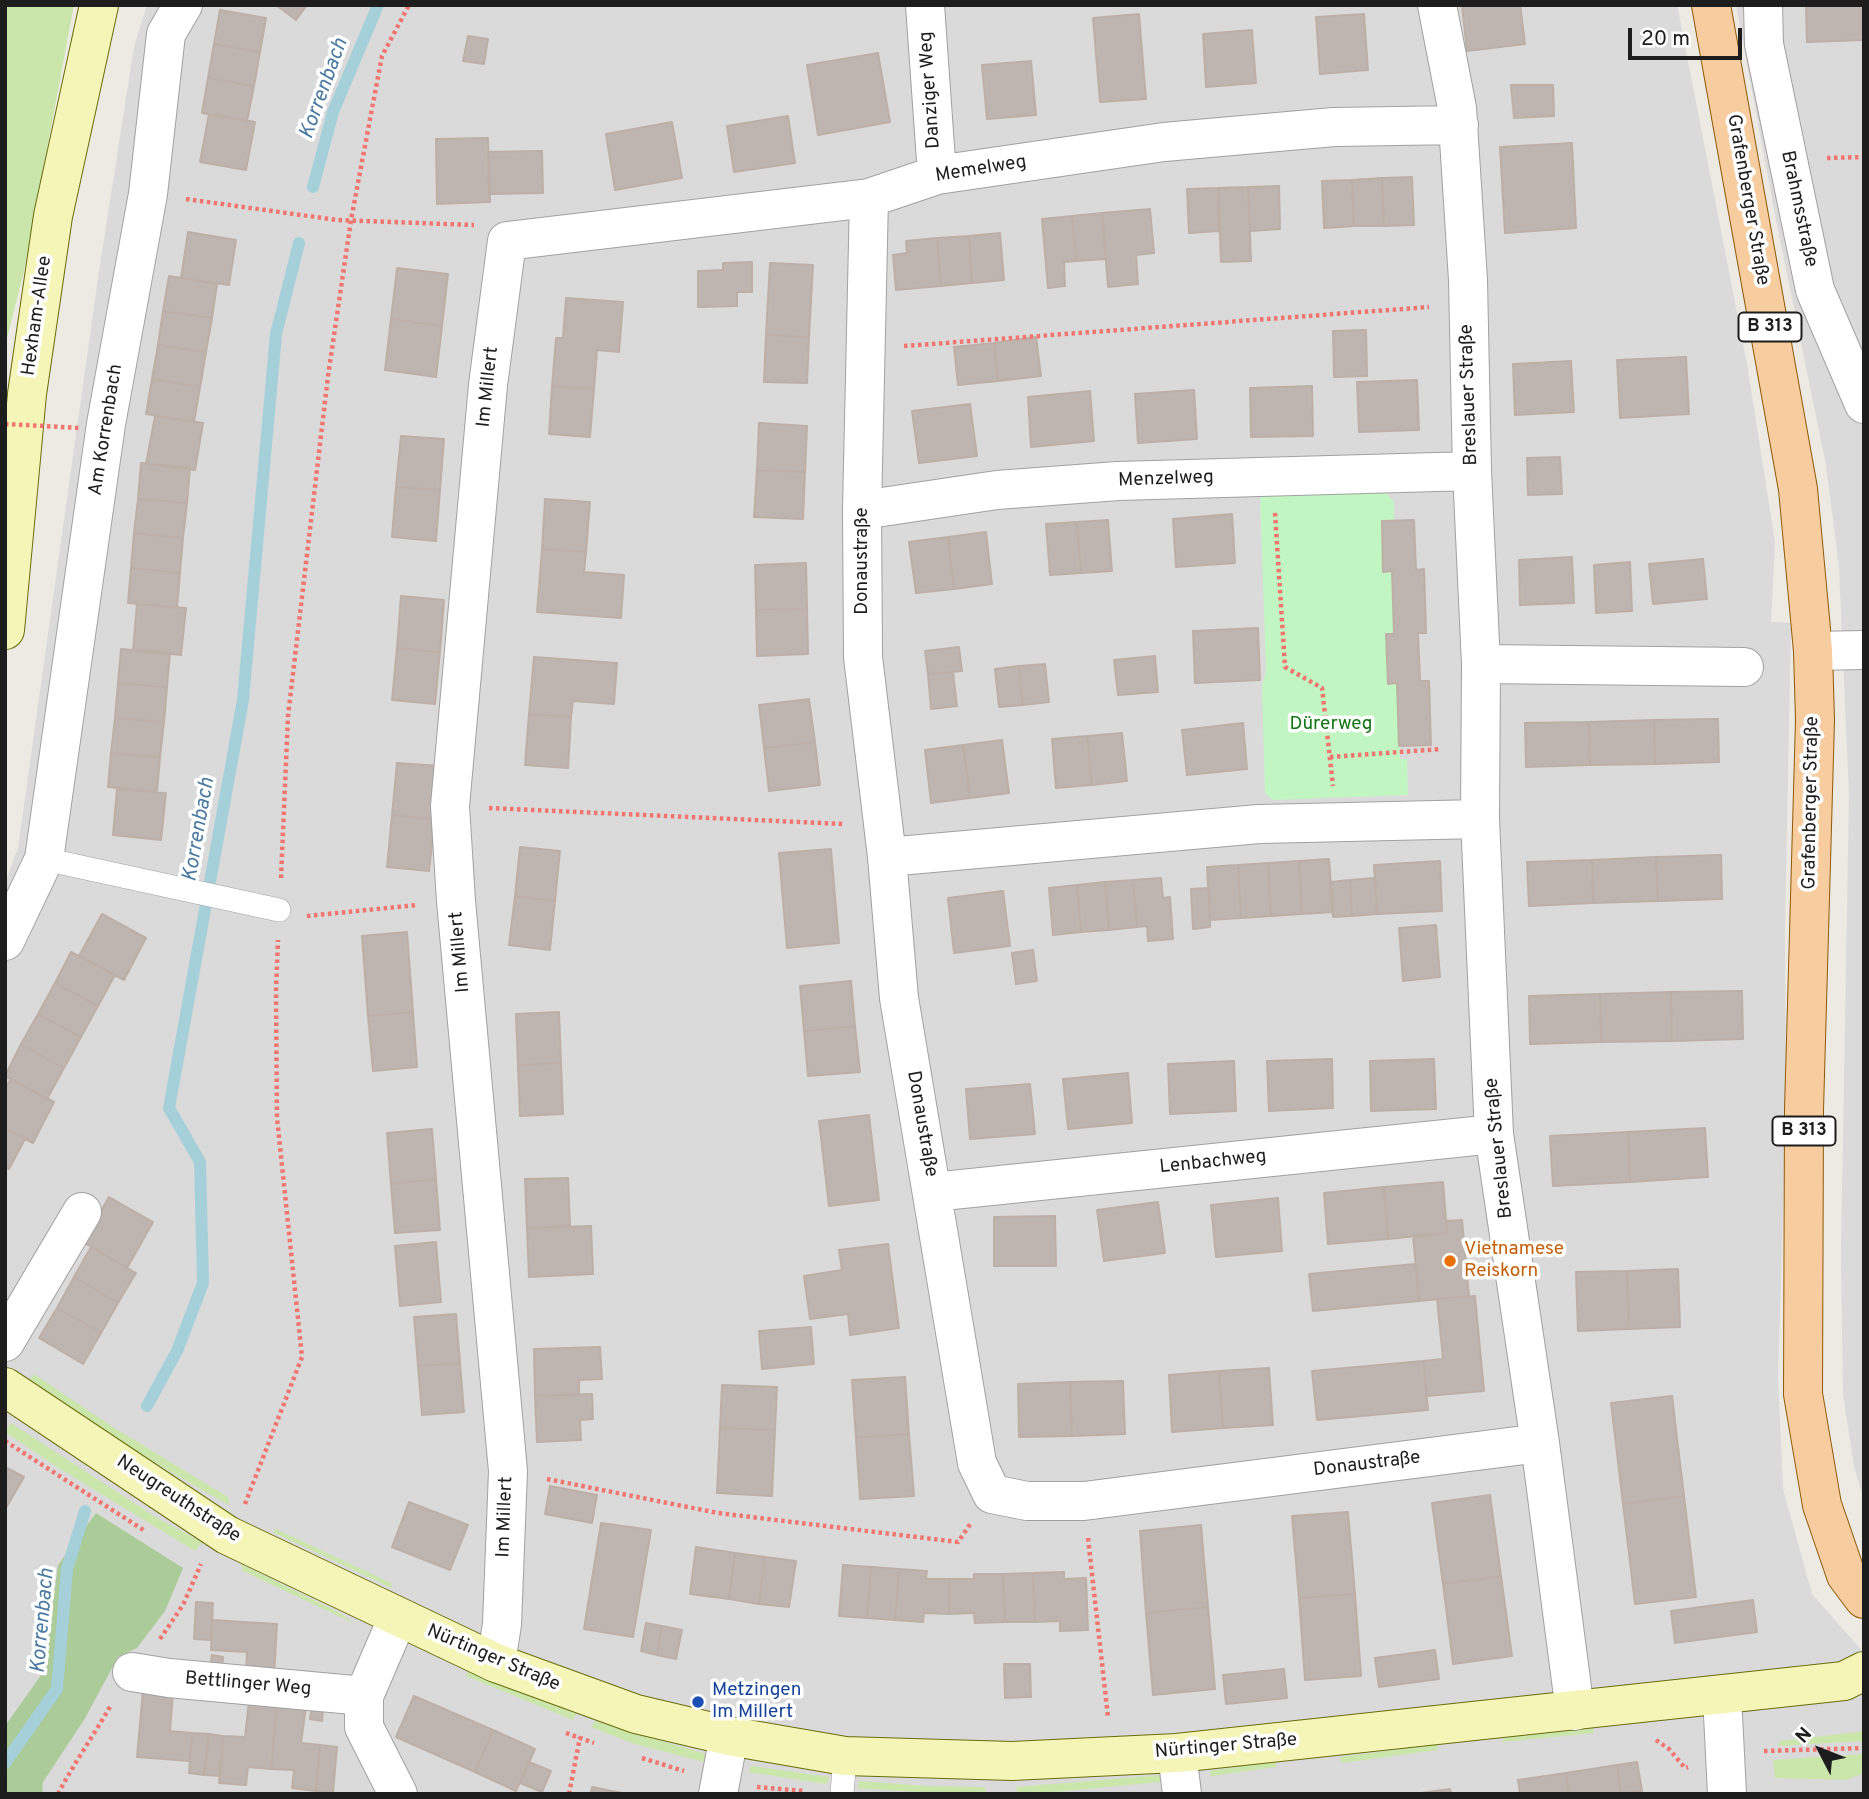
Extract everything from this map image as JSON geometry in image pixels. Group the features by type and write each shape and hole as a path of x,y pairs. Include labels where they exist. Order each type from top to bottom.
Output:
{"main road":[{"name":"Grafenberger Straße","path":"1711,5 1798,489 1814,651 1815,720 1804,1110 1803,1394 1822,1505 1846,1575 1864,1599"}],"street":[{"name":"Hexham-Allee","path":"6,617 16,409 53,216 99,5"},
{"name":"Am Korrenbach","path":"5,941 44,859 106,424 148,194 166,34 183,5"},
{"name":"Danziger Weg","path":"925,5 937,175"},
{"path":"1437,5 1459,125"},
{"name":"Brahmsstraße","path":"1763,5 1764,44 1815,290 1864,404"},
{"name":"Memelweg","path":"507,241 870,198 937,175 1164,142 1334,127 1459,125"},
{"name":"Breslauer Straße","path":"1459,125 1481,664 1480,819 1494,1134 1540,1443 1575,1711"},
{"name":"Donaustraße","path":"870,198 862,510 863,657 885,842 899,998 977,1463 992,1494 1027,1501 1084,1501 1540,1443"},
{"name":"Im Millert","path":"496,1663 502,1624 508,1472 456,901 450,806 488,385 507,241"},
{"path":"5,443 16,409"},
{"name":"Menzelweg","path":"862,510 997,490 1118,481 1472,471"},
{"path":"1814,651 1864,650"},
{"path":"1481,664 1744,667"},
{"path":"885,842 1259,824 1480,819"},
{"name":"Lenbachweg","path":"933,1192 1494,1134"},
{"path":"5,1342 82,1212"},
{"name":"Neugreuthstraße","path":"5,1387 227,1535 398,1617"},
{"path":"398,1617 364,1696 364,1727 398,1794"},
{"name":"Nürtinger Straße","path":"398,1617 496,1663 636,1714 729,1736 845,1756 1012,1761 1177,1752 1844,1681 1864,1671"},
{"name":"Bettlinger Weg","path":"132,1672 169,1678 364,1696"},
{"path":"1722,1695 1727,1794"},
{"path":"718,1794 729,1736"},
{"path":"1177,1752 1182,1794"}],"lane":[{"path":"44,859 233,900 279,914"},
{"path":"842,1794 845,1756"}],"path":[{"path":"233,1498 244,1505 302,1357 277,1118 276,990 288,716 328,376 351,220 382,56 409,5"},
{"path":"148,194 351,220 491,226 507,241"},
{"path":"865,349 1467,304"},
{"path":"16,409 80,428"},
{"path":"1275,475 1285,667 1322,688 1338,821"},
{"path":"1330,757 1481,747"},
{"path":"450,806 885,842"},
{"path":"279,914 456,901"},
{"path":"508,1472 718,1513 958,1542 992,1494"},
{"path":"1084,1501 1112,1756"},
{"path":"58,1794 73,1763 92,1740 113,1700 183,1605 199,1566"},
{"path":"569,1794 579,1739 590,1699"},
{"path":"1726,1753 1864,1748"}],"shaded area":[{"path":"147,5 1677,5 1747,364 1775,542 1771,622 1791,623 1785,929 1786,1112 1778,1376 1783,1489 1812,1594 1864,1653 1864,1794 5,1794 5,883 18,848 98,278 134,47"},
{"path":"1736,5 1864,5 1864,1500 1854,1467 1843,1394 1841,1253 1849,795 1839,567 1826,465"}],"green space":[{"path":"5,5 74,5 24,271 5,346"},
{"name":"Dürerweg","path":"1386,493 1394,502 1394,521 1382,522 1383,571 1392,571 1394,634 1386,635 1388,683 1397,683 1400,759 1407,759 1408,795 1273,800 1265,793 1262,686 1266,672 1260,494"},
{"path":"34,1374 113,1427 228,1497 229,1505 108,1434 29,1380"},
{"path":"11,1423 157,1518 202,1542 195,1551 57,1467 5,1432"},
{"path":"96,1513 183,1568 165,1611 137,1648 118,1657 84,1720 43,1782 42,1794 5,1794 5,1726 44,1671 58,1565"},
{"path":"276,1529 391,1583 392,1588 273,1532"},
{"path":"241,1564 342,1614 353,1623 243,1571"},
{"path":"469,1669 577,1712 573,1720 466,1676"},
{"path":"595,1721 705,1754 704,1762 632,1743 591,1727"},
{"path":"1593,1728 1594,1733 1503,1742 1503,1738"},
{"path":"1864,1731 1864,1741 1778,1746 1780,1741"},
{"path":"1437,1744 1438,1750 1341,1763 1340,1757"},
{"path":"1864,1754 1864,1773 1846,1780 1775,1778 1773,1760"},
{"path":"1276,1761 1276,1767 1211,1776 1210,1771"},
{"path":"751,1766 830,1777 826,1784 749,1772"},
{"path":"1161,1775 1161,1782 1033,1794 1018,1794 1016,1787"},
{"path":"859,1781 985,1787 986,1793 929,1793 858,1788"}],"building":[{"path":"276,5 307,5 296,20"},
{"path":"1520,5 1525,44 1467,51 1462,6"},
{"path":"1806,5 1864,5 1864,40 1807,42"},
{"path":"220,10 266,18 260,52 214,44"},
{"path":"1139,14 1146,99 1100,102 1093,18"},
{"path":"1364,14 1368,70 1320,74 1316,17"},
{"path":"1252,30 1256,83 1206,87 1203,34"},
{"path":"468,36 488,39 484,64 463,61"},
{"path":"214,44 260,52 254,86 208,78"},
{"path":"878,53 890,122 818,135 807,65"},
{"path":"1031,61 1036,115 987,119 982,65"},
{"path":"208,78 254,86 247,121 202,113"},
{"path":"1511,85 1553,85 1554,116 1514,118"},
{"path":"209,114 255,122 246,170 200,162"},
{"path":"788,116 795,163 734,172 727,126"},
{"path":"672,122 682,178 615,190 606,134"},
{"path":"488,138 490,202 437,204 436,139"},
{"path":"1572,143 1576,228 1505,233 1500,147"},
{"path":"542,151 543,193 489,194 488,152"},
{"path":"1412,177 1414,225 1384,226 1382,178"},
{"path":"1382,178 1384,226 1354,226 1352,180"},
{"path":"1352,180 1354,226 1324,228 1322,181"},
{"path":"1279,186 1280,229 1250,231 1248,187"},
{"path":"1248,187 1251,261 1221,262 1218,188"},
{"path":"1218,188 1219,231 1189,233 1187,189"},
{"path":"1150,209 1154,253 1136,255 1138,284 1108,287 1102,213"},
{"path":"1102,213 1106,259 1076,261 1072,216"},
{"path":"1072,216 1076,261 1064,262 1065,286 1048,288 1042,219"},
{"path":"188,232 236,240 229,285 181,278"},
{"path":"1000,233 1004,280 972,283 969,236"},
{"path":"969,236 972,283 941,286 937,238"},
{"path":"937,238 941,286 896,290 893,255 907,253 906,241"},
{"path":"752,262 752,292 737,292 737,306 698,307 698,271 723,270 723,263"},
{"path":"770,263 813,265 809,337 766,335"},
{"path":"397,268 448,274 442,326 391,319"},
{"path":"169,276 217,284 212,318 163,311"},
{"path":"566,298 623,302 619,352 597,350 594,389 552,386 556,338 563,338"},
{"path":"163,311 212,318 206,352 158,345"},
{"path":"391,319 442,326 436,377 385,370"},
{"path":"1366,330 1367,376 1334,377 1333,331"},
{"path":"766,335 809,337 807,383 764,382"},
{"path":"1036,337 1041,376 998,381 994,343"},
{"path":"994,343 998,381 958,385 954,347"},
{"path":"158,345 206,352 200,387 152,379"},
{"path":"1686,357 1689,414 1620,418 1617,360"},
{"path":"1571,361 1574,412 1515,415 1513,364"},
{"path":"152,379 200,387 194,422 146,414"},
{"path":"1417,380 1419,430 1359,432 1357,382"},
{"path":"552,386 594,389 590,437 549,434"},
{"path":"1312,386 1313,436 1251,437 1250,388"},
{"path":"1194,390 1197,439 1138,443 1135,394"},
{"path":"1090,391 1094,441 1031,447 1028,397"},
{"path":"970,404 977,456 919,463 912,411"},
{"path":"155,416 203,423 195,470 146,464"},
{"path":"759,423 807,426 805,472 757,470"},
{"path":"401,436 444,439 440,490 396,487"},
{"path":"1560,457 1562,494 1528,495 1527,458"},
{"path":"141,463 190,468 187,503 138,499"},
{"path":"757,470 805,472 803,519 754,517"},
{"path":"396,487 440,490 436,541 392,537"},
{"path":"138,499 187,503 183,538 134,533"},
{"path":"545,499 590,502 586,552 542,549"},
{"path":"1232,514 1235,563 1176,567 1173,519"},
{"path":"1108,520 1112,571 1081,573 1077,522"},
{"path":"1414,520 1416,570 1424,569 1426,633 1418,633 1420,681 1429,681 1431,745 1399,746 1397,683 1388,684 1386,634 1394,634 1392,571 1383,572 1382,521"},
{"path":"1077,522 1081,573 1050,575 1046,524"},
{"path":"986,532 992,584 954,589 948,537"},
{"path":"134,533 183,538 180,573 131,568"},
{"path":"948,537 954,589 916,593 909,542"},
{"path":"542,549 586,552 584,572 624,575 621,618 537,612"},
{"path":"1572,557 1574,603 1520,605 1519,560"},
{"path":"1703,559 1707,599 1653,604 1649,564"},
{"path":"1630,562 1632,611 1596,613 1594,565"},
{"path":"806,563 807,609 756,610 755,565"},
{"path":"131,568 180,573 177,608 128,603"},
{"path":"401,596 444,600 440,652 397,648"},
{"path":"137,604 186,608 181,655 133,650"},
{"path":"807,609 808,654 757,656 756,610"},
{"path":"1258,628 1260,680 1195,683 1193,631"},
{"path":"959,647 962,671 928,674 925,651"},
{"path":"397,648 440,652 435,704 392,700"},
{"path":"121,649 170,653 167,687 118,683"},
{"path":"1155,656 1158,692 1118,695 1114,660"},
{"path":"534,657 617,663 614,704 573,701 571,717 529,714"},
{"path":"1045,664 1049,702 1023,705 1019,666"},
{"path":"1019,666 1023,705 999,707 995,669"},
{"path":"953,672 957,706 931,709 928,674"},
{"path":"118,683 167,687 164,722 115,718"},
{"path":"809,699 815,742 764,748 759,705"},
{"path":"529,714 571,717 568,768 525,765"},
{"path":"115,718 164,722 160,757 111,753"},
{"path":"1718,719 1719,762 1655,764 1654,720"},
{"path":"1654,720 1655,764 1590,765 1589,722"},
{"path":"1589,722 1590,765 1526,767 1525,723"},
{"path":"1243,723 1247,769 1187,775 1182,730"},
{"path":"1122,733 1127,781 1092,785 1087,736"},
{"path":"1087,736 1092,785 1056,788 1052,739"},
{"path":"1002,740 1009,793 970,798 963,745"},
{"path":"815,742 820,785 769,791 764,748"},
{"path":"963,745 970,798 931,803 925,750"},
{"path":"111,753 160,757 157,792 108,787"},
{"path":"397,763 440,766 435,819 392,815"},
{"path":"117,789 166,793 161,840 113,835"},
{"path":"392,815 435,819 429,871 387,867"},
{"path":"520,847 560,851 555,901 515,896"},
{"path":"831,849 839,943 787,948 779,853"},
{"path":"1721,855 1722,899 1658,901 1656,857"},
{"path":"1656,857 1658,901 1593,903 1592,860"},
{"path":"1329,859 1333,912 1302,914 1299,861"},
{"path":"1592,860 1593,903 1529,906 1527,862"},
{"path":"1299,861 1302,914 1271,916 1268,863"},
{"path":"1440,861 1442,911 1377,914 1374,865"},
{"path":"1268,863 1271,916 1241,918 1238,865"},
{"path":"1238,865 1241,918 1210,920 1207,867"},
{"path":"1161,878 1163,898 1170,897 1173,939 1148,941 1147,926 1137,927 1133,880"},
{"path":"1375,878 1377,914 1352,916 1350,880"},
{"path":"1133,880 1137,927 1109,930 1105,882"},
{"path":"1350,880 1352,916 1333,917 1330,882"},
{"path":"1105,882 1109,930 1081,932 1077,885"},
{"path":"1077,885 1081,932 1053,935 1049,888"},
{"path":"1209,888 1210,927 1193,929 1191,889"},
{"path":"1003,891 1010,946 954,953 948,898"},
{"path":"515,896 555,901 550,950 509,945"},
{"path":"102,914 146,938 124,980 79,956"},
{"path":"1436,925 1440,977 1403,981 1399,928"},
{"path":"407,932 413,1012 368,1016 362,936"},
{"path":"1033,950 1037,981 1016,984 1012,953"},
{"path":"71,952 115,975 98,1006 55,983"},
{"path":"851,981 855,1026 804,1031 800,986"},
{"path":"55,983 98,1006 81,1037 38,1014"},
{"path":"1742,991 1743,1039 1672,1041 1671,992"},
{"path":"1671,992 1672,1041 1601,1042 1600,994"},
{"path":"1600,994 1601,1042 1530,1044 1529,996"},
{"path":"413,1012 417,1067 373,1071 368,1016"},
{"path":"559,1012 561,1063 518,1065 516,1014"},
{"path":"38,1014 81,1037 64,1068 21,1044"},
{"path":"855,1026 860,1072 808,1076 804,1031"},
{"path":"21,1044 64,1068 47,1099 5,1076"},
{"path":"1332,1059 1333,1108 1269,1111 1267,1061"},
{"path":"1434,1059 1436,1109 1371,1111 1370,1061"},
{"path":"1234,1061 1236,1111 1170,1114 1168,1064"},
{"path":"561,1063 563,1114 520,1116 518,1065"},
{"path":"1128,1073 1132,1123 1068,1129 1063,1079"},
{"path":"11,1079 54,1102 33,1143 5,1128 5,1088"},
{"path":"1030,1084 1035,1134 970,1139 966,1089"},
{"path":"869,1115 879,1200 829,1206 819,1121"},
{"path":"5,1128 25,1139 9,1169 5,1167"},
{"path":"1705,1128 1708,1177 1630,1182 1628,1132"},
{"path":"432,1129 436,1179 391,1184 387,1133"},
{"path":"1628,1132 1630,1182 1553,1186 1550,1136"},
{"path":"568,1178 570,1226 527,1228 525,1179"},
{"path":"436,1179 440,1230 395,1233 391,1184"},
{"path":"1443,1182 1447,1233 1388,1239 1384,1187"},
{"path":"1384,1187 1388,1239 1328,1244 1324,1193"},
{"path":"109,1197 153,1222 127,1268 83,1242"},
{"path":"1278,1198 1282,1251 1216,1257 1211,1205"},
{"path":"1158,1202 1165,1253 1104,1261 1097,1210"},
{"path":"1055,1216 1056,1266 994,1266 994,1217"},
{"path":"1462,1220 1469,1296 1419,1301 1413,1236 1447,1233 1446,1221"},
{"path":"591,1226 593,1274 529,1277 527,1228"},
{"path":"436,1242 441,1302 400,1306 395,1246"},
{"path":"888,1244 899,1328 850,1335 848,1314 810,1319 804,1276 842,1270 839,1250"},
{"path":"91,1247 136,1273 118,1303 74,1277"},
{"path":"1415,1264 1419,1301 1313,1311 1309,1274"},
{"path":"1678,1269 1680,1327 1629,1329 1627,1271"},
{"path":"1627,1271 1629,1329 1578,1331 1576,1272"},
{"path":"74,1277 118,1303 101,1333 57,1308"},
{"path":"1475,1296 1484,1391 1427,1396 1423,1361 1443,1359 1437,1299"},
{"path":"57,1308 101,1333 83,1364 39,1338"},
{"path":"456,1314 460,1363 418,1366 414,1317"},
{"path":"811,1327 814,1364 762,1369 759,1331"},
{"path":"600,1347 602,1379 579,1380 579,1394 535,1396 534,1349"},
{"path":"1423,1361 1428,1410 1317,1420 1312,1371"},
{"path":"460,1363 464,1412 422,1415 418,1366"},
{"path":"1269,1368 1273,1425 1223,1428 1219,1371"},
{"path":"1219,1371 1223,1428 1172,1432 1169,1375"},
{"path":"905,1377 909,1434 856,1438 852,1380"},
{"path":"1123,1381 1125,1434 1072,1436 1070,1382"},
{"path":"1070,1382 1072,1436 1019,1437 1018,1384"},
{"path":"722,1385 777,1387 775,1430 720,1428"},
{"path":"592,1394 593,1419 580,1420 581,1440 537,1442 535,1396"},
{"path":"1672,1396 1684,1496 1623,1504 1611,1403"},
{"path":"720,1428 775,1430 772,1496 717,1493"},
{"path":"909,1434 914,1496 860,1499 856,1438"},
{"path":"5,1467 24,1477 6,1508 5,1508"},
{"path":"550,1486 597,1495 592,1523 545,1514"},
{"path":"1490,1495 1501,1576 1443,1584 1432,1503"},
{"path":"1684,1496 1696,1597 1635,1604 1623,1504"},
{"path":"409,1502 468,1525 450,1570 392,1547"},
{"path":"1348,1512 1355,1594 1299,1598 1292,1516"},
{"path":"601,1523 651,1530 633,1637 584,1629"},
{"path":"1201,1525 1208,1607 1146,1613 1140,1531"},
{"path":"696,1547 735,1553 729,1599 690,1594"},
{"path":"735,1553 765,1557 759,1604 729,1599"},
{"path":"765,1557 796,1561 789,1607 759,1604"},
{"path":"843,1565 871,1567 867,1618 839,1616"},
{"path":"871,1567 899,1569 895,1620 867,1618"},
{"path":"899,1569 927,1571 926,1579 950,1579 949,1614 924,1613 923,1622 895,1620"},
{"path":"1064,1572 1064,1579 1086,1578 1088,1630 1060,1631 1060,1621 1035,1622 1033,1573"},
{"path":"1033,1573 1035,1622 1005,1622 1003,1574"},
{"path":"974,1574 1003,1574 1005,1622 975,1623 974,1613 949,1614 950,1579 974,1579"},
{"path":"1501,1576 1512,1656 1453,1664 1443,1584"},
{"path":"1355,1594 1361,1676 1305,1680 1299,1598"},
{"path":"1753,1600 1757,1632 1675,1643 1671,1611"},
{"path":"196,1602 213,1603 211,1640 194,1639"},
{"path":"1208,1607 1215,1689 1153,1695 1146,1613"},
{"path":"212,1620 277,1624 274,1675 246,1674 247,1652 211,1650"},
{"path":"646,1623 662,1626 657,1655 641,1651"},
{"path":"662,1626 682,1630 676,1659 657,1655"},
{"path":"1435,1650 1439,1679 1379,1687 1375,1658"},
{"path":"212,1655 223,1657 222,1670 210,1668"},
{"path":"1004,1664 1030,1664 1031,1697 1005,1698"},
{"path":"1284,1669 1287,1698 1226,1704 1223,1675"},
{"path":"143,1690 173,1693 170,1731 192,1733 190,1761 137,1757"},
{"path":"414,1696 493,1730 475,1772 396,1737"},
{"path":"249,1701 277,1703 271,1769 248,1767 246,1785 219,1783 223,1736 245,1737"},
{"path":"277,1703 306,1706 301,1743 320,1745 316,1791 292,1788 294,1770 271,1769"},
{"path":"312,1706 323,1708 322,1721 310,1719"},
{"path":"493,1730 535,1749 516,1791 475,1772"},
{"path":"192,1733 209,1734 204,1775 189,1773"},
{"path":"209,1734 223,1736 220,1776 204,1775"},
{"path":"320,1745 337,1747 333,1793 316,1791"},
{"path":"529,1762 551,1771 542,1792 520,1783"},
{"path":"1637,1762 1642,1791 1621,1793 1617,1765"},
{"path":"1617,1765 1621,1794 1569,1794 1566,1773"},
{"path":"1566,1773 1569,1794 1520,1794 1518,1780"},
{"path":"592,1787 627,1794 591,1794"},
{"path":"1450,1789 1451,1794 1414,1794"}],"waterway":[{"name":"Korrenbach","path":"313,187 333,112 378,5"},
{"name":"Korrenbach","path":"147,1406 177,1351 203,1283 200,1162 169,1108 243,700 276,334 299,243"},
{"name":"Korrenbach","path":"5,1763 57,1689 67,1569 85,1511"}],"place":[{"name":"Vietnamese Reiskorn","path":"1450,1261"},
{"name":"Metzingen Im Millert","path":"698,1702"}]}
